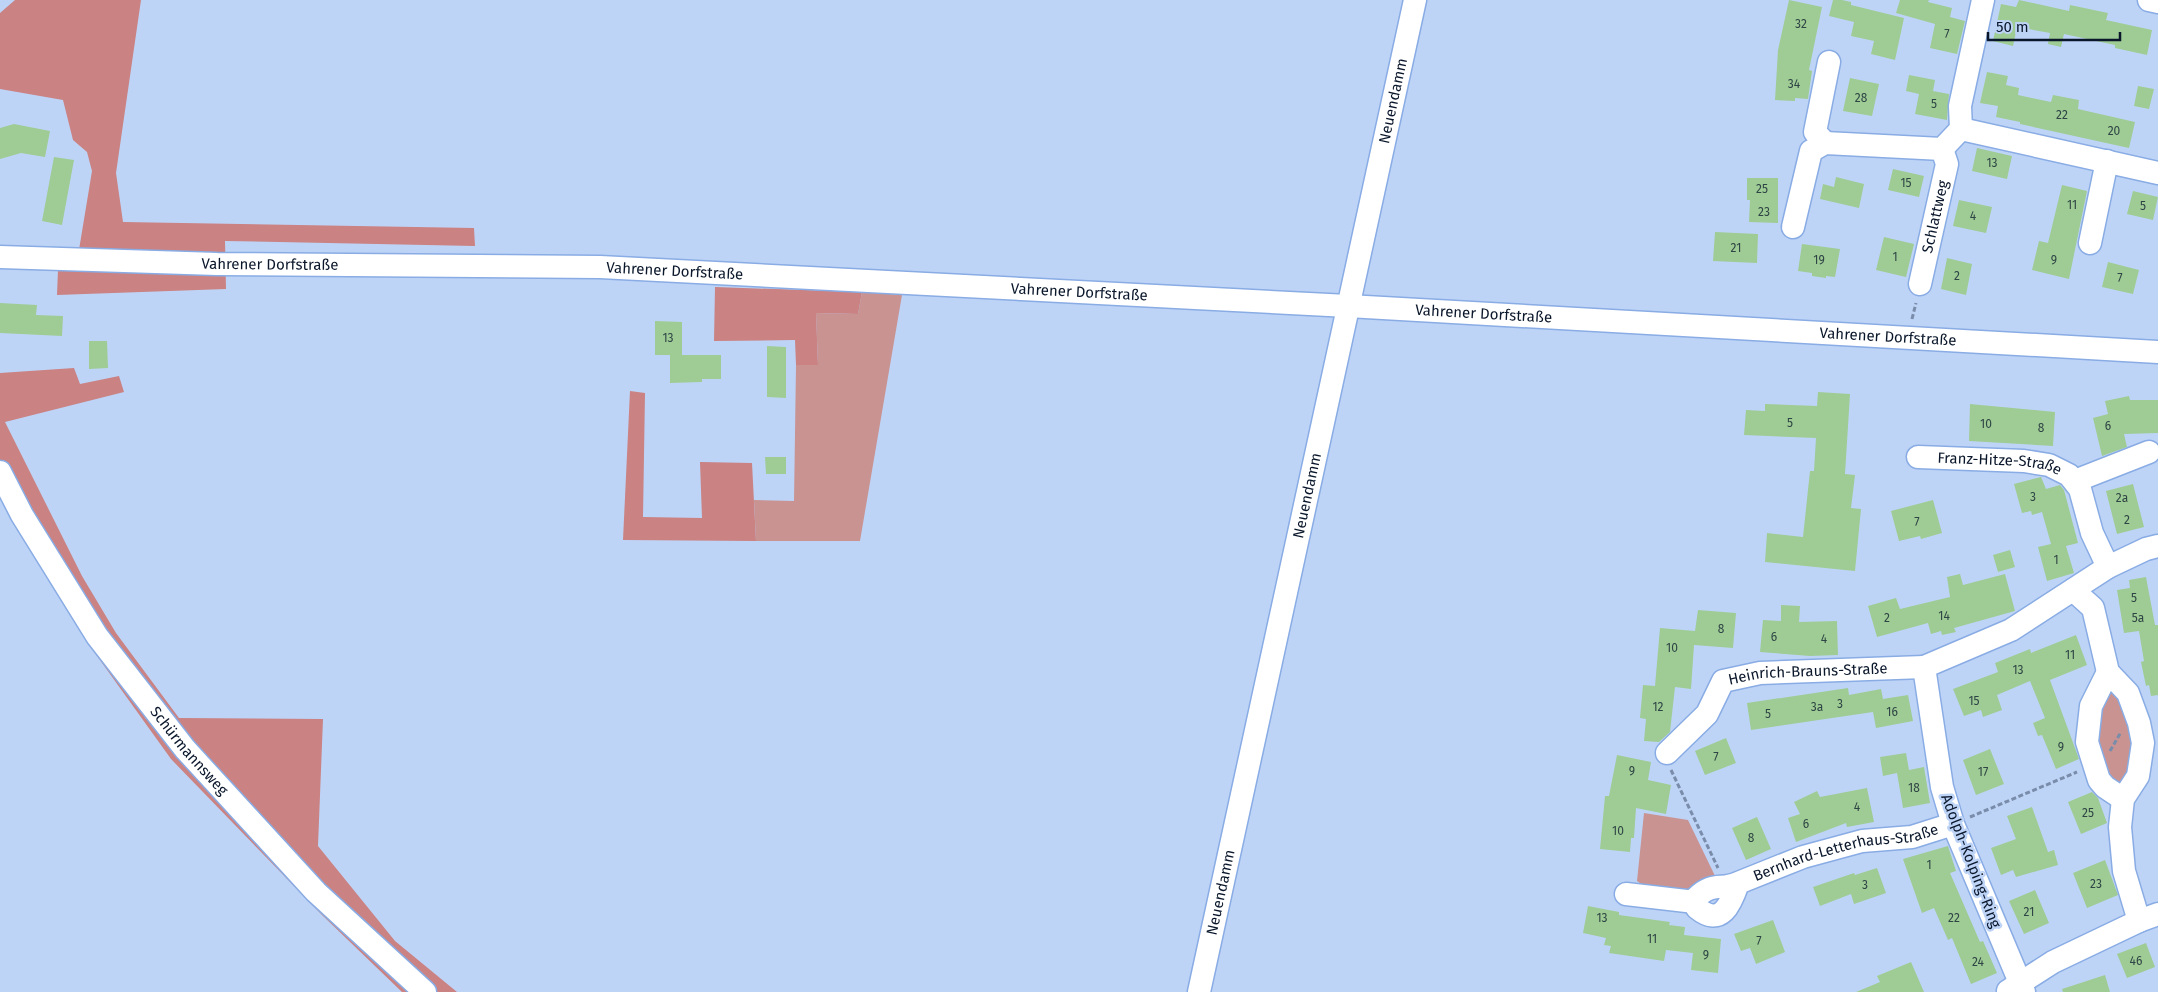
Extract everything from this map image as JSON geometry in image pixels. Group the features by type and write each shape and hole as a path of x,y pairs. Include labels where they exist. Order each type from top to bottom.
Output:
{"street":[{"name":"Neuendamm","path":"1199,992 1415,0"},
{"path":"1793,227 1811,151 1825,143 1942,149 1961,129 1960,106 1983,0"},
{"path":"2149,0 2158,2"},
{"path":"1825,143 1816,132 1829,62"},
{"path":"1961,129 2158,173"},
{"name":"Schlattweg","path":"1920,284 1947,164 1942,149"},
{"path":"2090,243 2107,161"},
{"name":"Vahrener Dorfstraße","path":"0,257 217,264 600,267 1348,306 2158,352"},
{"path":"2075,481 2149,452"},
{"name":"Franz-Hitze-Straße","path":"1918,457 2032,462 2049,465 2069,475 2080,489 2092,533 2108,567"},
{"name":"Schürmannsweg","path":"0,472 22,515 97,636 185,749 316,892 425,992"},
{"path":"1924,667 2012,630 2108,567 2146,549 2158,546"},
{"path":"2073,590 2093,608 2108,672 2091,706 2086,742 2099,780 2105,787 2123,799"},
{"name":"Heinrich-Brauns-Straße","path":"1667,753 1707,714 1723,681 1760,673 1924,667"},
{"name":"Adolph-Kolping-Ring","path":"1924,667 1942,787 1953,824 2017,989 2053,962 2148,918 2124,871 2120,827 2123,799 2138,776 2142,744 2139,723 2128,693 2108,672"},
{"name":"Bernhard-Letterhaus-Straße","path":"1626,894 1695,902 1697,908 1705,914 1714,916 1721,914 1729,906 1732,884 1803,857 1862,841 1912,837 1953,824"}],"path":[{"path":"1908,339 1920,284"},
{"path":"1953,824 2104,760 2121,732 2139,723"},
{"path":"1667,753 1669,765 1732,884"}],"shaded area":[{"path":"15,0 141,0 116,173 123,222 474,228 475,246 225,241 226,289 57,295 58,270 76,268 92,171 87,152 73,140 63,100 0,89 0,13"},
{"path":"715,287 862,292 858,314 816,313 818,365 796,365 795,340 714,341"},
{"path":"862,292 902,295 860,541 756,541 754,500 794,501 796,365 818,364 816,313 858,314"},
{"path":"74,368 80,384 119,376 124,392 5,422 82,576 116,633 179,718 323,719 318,846 395,941 457,992 402,992 322,915 171,759 87,642 102,637 72,585 57,593 0,491 0,373"},
{"path":"630,391 645,393 643,517 702,518 700,462 752,463 756,541 623,540"},
{"path":"2108,682 2133,717 2132,776 2118,790 2101,770 2095,709"},
{"path":"1644,813 1688,820 1716,878 1688,894 1650,890 1637,881"}],"building":[{"path":"1789,0 1822,7 1809,70 1812,71 1808,99 1795,98 1795,101 1775,100 1778,50"},
{"path":"1833,0 1851,2 1851,5 1904,18 1895,60 1871,54 1874,41 1851,36 1854,22 1829,16"},
{"path":"1900,0 1929,0 1928,2 1952,8 1950,17 1965,21 1957,54 1930,48 1935,24 1896,13"},
{"path":"2019,0 2069,11 2070,5 2108,13 2106,20 2152,30 2147,55 2115,48 2115,45 2064,34 2061,47 2048,44 2050,33 2017,27 2013,46 1993,41 2001,4 2016,7"},
{"path":"1987,72 2008,76 2006,85 2019,88 2018,95 2051,102 2053,95 2079,100 2078,109 2135,122 2129,148 1996,117 1998,106 1980,103"},
{"path":"1909,75 1935,80 1933,91 1949,94 1947,120 1915,114 1919,94 1906,91"},
{"path":"1850,78 1879,84 1872,116 1843,111"},
{"path":"2138,86 2154,89 2149,109 2134,106"},
{"path":"14,124 50,131 45,157 21,153 0,159 0,128"},
{"path":"1977,148 2012,156 2007,179 1972,171"},
{"path":"54,157 74,160 62,225 42,221"},
{"path":"1893,169 1924,176 1919,197 1888,190"},
{"path":"1836,177 1864,184 1859,208 1820,199 1823,184 1834,187"},
{"path":"1747,178 1778,178 1778,223 1749,222 1750,200 1747,200"},
{"path":"2062,185 2087,191 2069,279 2032,270 2039,241 2048,243"},
{"path":"2133,191 2158,197 2153,220 2127,214"},
{"path":"1959,200 1992,207 1986,233 1953,226"},
{"path":"1715,232 1758,234 1757,263 1713,261"},
{"path":"1884,237 1914,244 1906,277 1876,270"},
{"path":"1802,244 1840,249 1835,277 1812,276 1812,273 1798,271"},
{"path":"1947,258 1972,264 1966,295 1941,289"},
{"path":"2108,262 2139,270 2133,294 2102,287"},
{"path":"0,303 37,305 36,315 63,316 62,336 0,333"},
{"path":"655,321 682,322 682,355 655,355"},
{"path":"89,341 107,341 108,368 89,369"},
{"path":"767,346 786,347 786,398 767,397"},
{"path":"670,355 721,355 721,379 702,379 702,382 670,383"},
{"path":"1818,392 1850,394 1845,474 1855,475 1851,508 1861,509 1855,571 1765,562 1767,533 1803,537 1810,471 1814,471 1816,438 1744,435 1746,410 1765,411 1765,404 1817,406"},
{"path":"2129,396 2130,400 2158,400 2158,433 2124,434 2127,447 2102,456 2093,418 2108,414 2105,401"},
{"path":"1970,404 2055,412 2053,446 1969,441"},
{"path":"765,457 786,457 786,474 766,474"},
{"path":"2041,477 2046,489 2060,485 2064,490 2078,543 2066,546 2074,573 2047,581 2038,547 2051,544 2042,512 2032,515 2031,511 2022,513 2014,484"},
{"path":"2133,484 2144,527 2117,534 2106,491"},
{"path":"1933,500 1942,533 1921,539 1920,536 1899,541 1891,511"},
{"path":"2010,550 2015,567 1998,572 1993,555"},
{"path":"1960,574 1963,585 2005,574 2015,611 1954,628 1956,632 1942,635 1941,631 1931,634 1928,623 1877,637 1868,606 1896,598 1900,609 1950,597 1947,577"},
{"path":"2146,577 2155,625 2158,625 2158,695 2151,696 2149,685 2146,686 2141,662 2144,661 2139,631 2124,633 2117,590 2130,588 2129,580"},
{"path":"1781,605 1800,606 1799,622 1837,621 1838,655 1810,656 1760,652 1763,620 1781,621"},
{"path":"1698,610 1736,613 1733,648 1694,645 1691,689 1675,687 1670,732 1659,742 1644,741 1646,719 1640,718 1643,685 1655,686 1660,628 1695,631"},
{"path":"2076,635 2087,665 2050,680 2079,759 2056,769 2042,735 2038,736 2033,723 2045,718 2030,681 1997,695 2002,710 1983,717 1981,710 1964,716 1953,689 1998,672 1995,663 2030,649 2031,653"},
{"path":"1848,688 1849,695 1881,689 1883,699 1908,695 1913,721 1876,728 1873,712 1751,730 1747,703"},
{"path":"1726,738 1736,763 1705,775 1695,751"},
{"path":"1990,749 2004,784 1976,795 1963,760"},
{"path":"1906,753 1909,770 1924,767 1930,803 1903,808 1897,773 1883,776 1880,757"},
{"path":"1617,755 1651,762 1648,780 1671,785 1666,814 1636,808 1634,838 1631,838 1630,852 1600,849 1605,796 1609,796"},
{"path":"1867,788 1874,822 1847,827 1846,823 1796,842 1788,818 1800,814 1794,802 1817,791 1820,797"},
{"path":"2092,792 2098,798 2107,823 2081,834 2068,802"},
{"path":"2032,807 2048,852 2054,850 2058,865 2016,877 2013,870 2001,875 1991,848 2016,839 2007,816"},
{"path":"1757,817 1771,849 1746,860 1732,828"},
{"path":"1948,846 1956,871 1950,873 1980,942 1983,941 1997,973 1971,984 1952,938 1948,940 1934,908 1922,913 1903,859"},
{"path":"2105,860 2118,895 2087,908 2073,873"},
{"path":"1877,868 1886,893 1854,904 1851,894 1820,906 1813,887 1854,873 1855,875"},
{"path":"2035,890 2049,923 2024,934 2009,901"},
{"path":"1588,906 1619,912 1619,915 1670,922 1669,925 1685,927 1684,935 1721,939 1718,973 1691,970 1693,953 1666,950 1664,961 1609,953 1611,946 1604,945 1606,938 1583,933"},
{"path":"1773,920 1785,952 1756,964 1750,948 1741,951 1734,934"},
{"path":"2146,943 2155,967 2127,978 2117,954"},
{"path":"1911,962 1924,992 1856,992 1880,982 1877,976"},
{"path":"2105,975 2110,992 2063,992 2062,989"}]}
